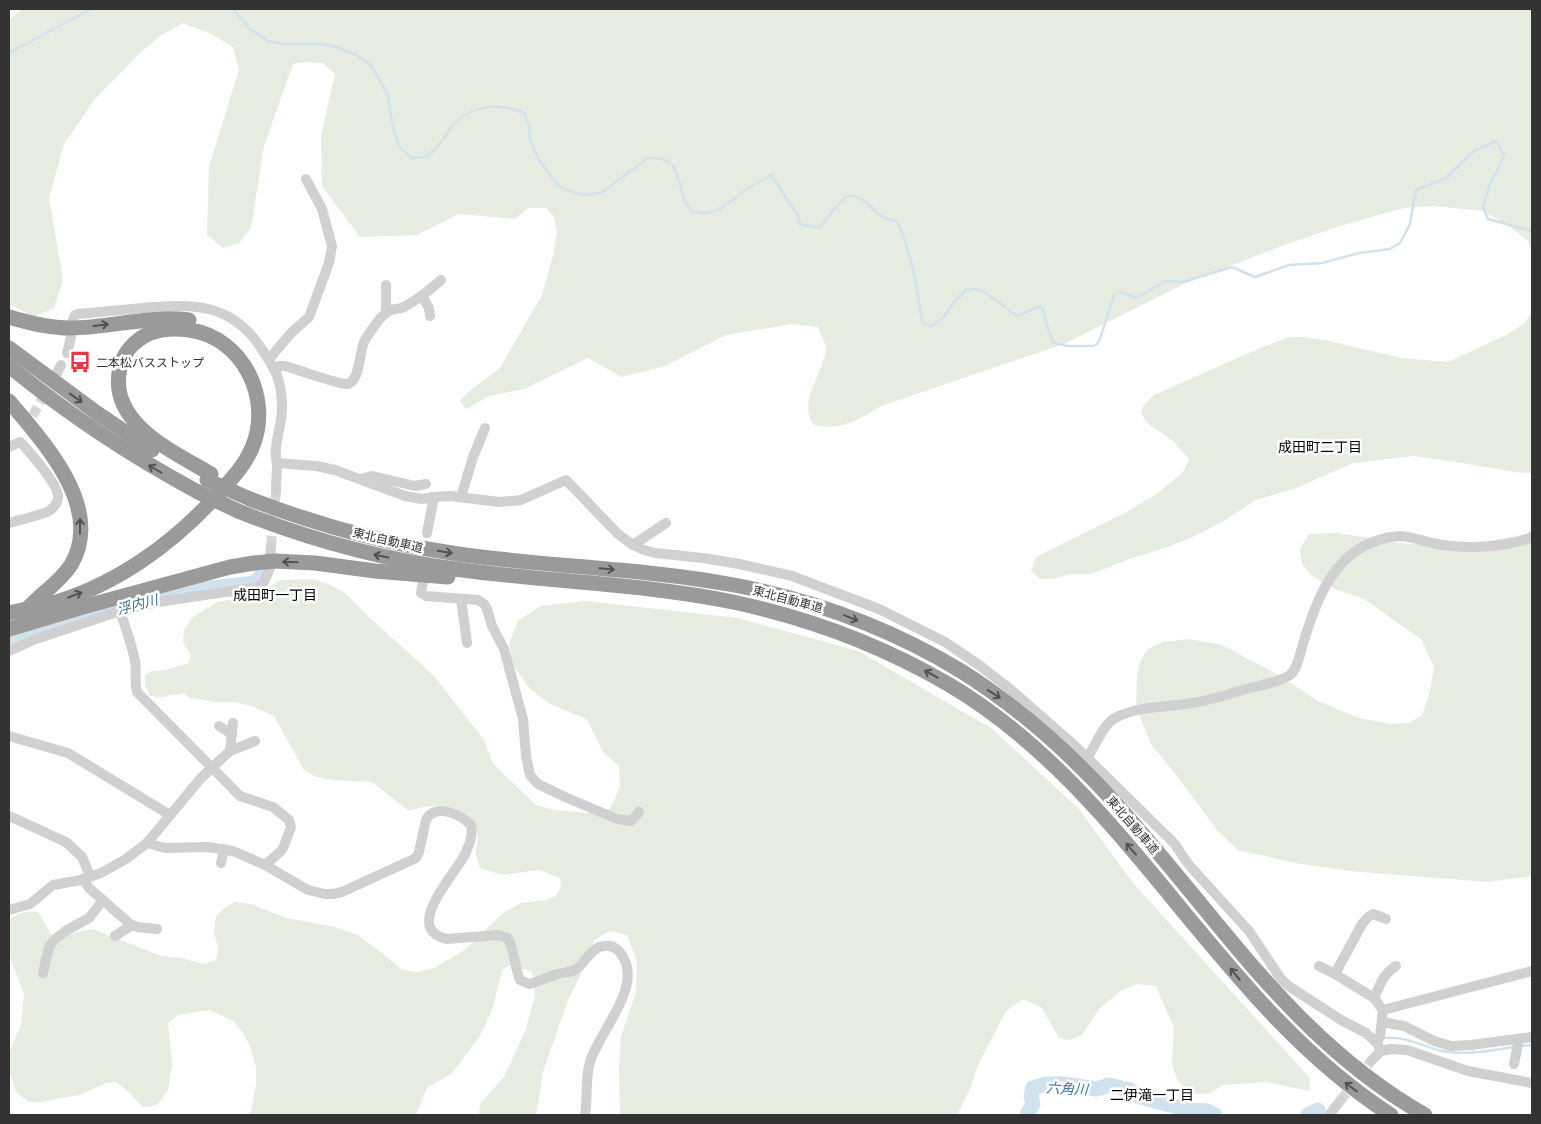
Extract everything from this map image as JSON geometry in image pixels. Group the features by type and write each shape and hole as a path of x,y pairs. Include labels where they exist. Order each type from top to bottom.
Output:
{"highway":[{"path":"9,317 40,325 70,328 160,318 196,321 219,330 238,344 255,365 266,391 268,404 266,433 256,462 243,480 208,518 181,542 141,572 104,592 83,607"},
{"path":"9,614 74,595 94,587 140,562 198,516 234,475 252,450 260,415 255,387 239,358 218,340 206,334 194,330 158,330 137,341 127,351 121,361 118,374 121,398 126,410 143,432 209,477"},
{"name":"東北自動車道","path":"9,348 96,413 158,453 307,520 376,539 460,554 658,574 736,586 815,605 848,616 920,648 961,671 1000,697 1063,749 1120,808 1247,962 1282,1001 1319,1037 1352,1065 1382,1088 1425,1115"},
{"name":"東北自動車道","path":"9,366 31,384 151,467 238,511 274,525 330,543 375,555 408,561 474,571 654,590 763,609 840,632 912,664 952,686 1022,737 1053,763 1138,856 1236,976 1271,1015 1341,1080 1391,1115"},
{"path":"9,401 64,474 73,492 81,521 77,552 72,563 64,576 38,597 28,608"},
{"path":"9,630 83,607 230,567 254,563 315,563 375,571 454,578 654,590"}],"street":[{"path":"272,363 292,332 309,318 329,263 332,246 322,208 306,178"},
{"path":"386,312 401,308 422,296 441,280"},
{"path":"272,363 347,384 351,382 360,365 361,349 364,341 386,312 386,285"},
{"path":"422,296 429,308 430,316"},
{"path":"72,322 73,318 78,314 183,305 204,307 228,315 241,324 251,334 272,363 280,384 283,411 275,450 277,463 276,491"},
{"path":"66,353 72,333"},
{"path":"461,497 473,457 485,428"},
{"path":"9,447 20,442 24,430"},
{"path":"9,523 50,510 58,501 55,488 28,450 20,442"},
{"path":"277,463 309,465 335,470 412,498 422,499 461,497 499,502 520,500 566,480 612,528 634,545 644,550 739,564 792,576 879,609 945,642 979,665 1073,744 1174,843 1189,865 1249,931 1281,978 1290,987 1341,1020 1366,1033 1379,1047 1406,1050 1468,1071 1532,1083"},
{"path":"360,480 372,476 415,486 426,484"},
{"path":"427,533 434,497"},
{"path":"634,545 666,523"},
{"path":"1087,758 1106,725 1114,718 1138,710 1195,703 1278,681 1292,673 1322,592 1336,569 1350,555 1370,543 1386,537 1403,536 1462,547 1502,545 1532,538"},
{"path":"9,651 36,639 120,611 158,602 255,588 264,582 270,568"},
{"path":"422,581 421,593 426,596 478,600 487,609 492,626 504,649 523,719 526,756 530,775 538,784 565,798 618,820 631,821 639,812"},
{"path":"461,599 467,643"},
{"path":"120,611 135,658 137,669 135,686 137,692 240,796 273,806 289,820 291,827 284,846 281,851 265,864"},
{"path":"230,751 233,723"},
{"path":"219,726 232,734"},
{"path":"9,736 68,753 170,815"},
{"path":"9,910 30,904 53,886 101,873 126,859 147,843 201,778 230,751 255,741"},
{"path":"147,843 165,848 224,849 265,864 308,890 316,893 333,894 358,885 416,858 420,852 426,820 433,811 442,811 460,816 469,822 472,828 468,848 441,888 433,907 430,923 434,934 447,939 498,936 508,938 520,980 529,984 576,969 592,952 601,946 615,948 625,959 628,977 625,992 590,1060 587,1074 588,1099 585,1115"},
{"path":"9,816 66,842 74,848 82,857 89,888 132,925 156,928"},
{"path":"221,863 224,849"},
{"path":"43,973 49,947 54,940 67,930 90,918 103,900"},
{"path":"1335,974 1362,924 1368,917 1373,914 1386,919"},
{"path":"115,936 132,925"},
{"path":"1319,966 1374,998 1383,1010 1379,1047 1372,1060"},
{"path":"1374,998 1382,978 1396,966"},
{"path":"1383,1010 1532,971"},
{"path":"1382,1022 1404,1026 1434,1041 1451,1046 1518,1045 1532,1037"},
{"path":"1514,1064 1518,1045"},
{"path":"1329,1115 1340,1101"}],"shaded area":[{"path":"22,9 1532,9 1532,250 1528,241 1509,226 1484,211 1433,206 1404,208 1346,224 1284,245 1186,283 1064,344 881,406 857,420 833,427 814,425 808,410 811,393 825,356 826,347 824,341 818,327 792,324 726,335 665,366 622,377 588,358 524,389 489,396 466,409 460,401 468,392 500,368 542,295 557,232 554,217 546,208 528,208 515,219 459,214 417,235 360,237 322,186 321,136 335,74 323,63 305,62 293,64 264,146 251,228 239,243 223,248 207,235 209,167 239,69 233,47 211,34 183,23 160,36 142,51 94,100 64,144 49,198 63,280 54,308 34,317 9,304 9,20"},
{"path":"1532,312 1532,473 1514,472 1414,456 1353,463 1296,488 1256,500 1222,522 1195,536 1091,574 1072,574 1052,579 1040,579 1031,571 1036,557 1125,513 1158,493 1183,472 1189,459 1172,440 1146,422 1141,411 1143,406 1154,395 1265,346 1290,337 1329,341 1401,358 1448,362 1506,335 1524,324"},
{"path":"1532,529 1532,876 1488,882 1350,871 1295,863 1238,850 1217,830 1151,744 1136,707 1137,676 1140,662 1148,649 1163,642 1189,639 1222,645 1273,672 1320,702 1359,718 1390,724 1409,723 1422,715 1429,695 1434,668 1422,640 1364,599 1337,590 1311,575 1302,564 1300,549 1309,534 1337,533 1407,544 1479,543 1527,534"},
{"path":"313,579 345,593 434,676 484,740 493,764 536,805 554,810 590,813 610,809 620,787 619,766 603,752 587,719 550,704 529,688 513,665 509,644 518,621 540,606 586,601 737,618 858,651 991,728 1079,809 1133,883 1309,1077 1310,1091 1266,1082 1223,1085 1210,1093 1198,1094 1187,1092 1177,1079 1172,1064 1174,1028 1156,986 1137,984 1122,990 1099,1009 1082,1035 1070,1040 1059,1038 1042,1008 1023,999 1006,1011 978,1065 970,1089 957,1115 620,1115 619,1068 621,1036 636,992 637,961 627,935 610,931 594,940 582,972 568,1000 543,1072 536,1115 479,1115 480,1104 504,1077 526,1029 535,996 532,972 510,965 502,970 492,1010 480,1036 452,1073 427,1088 416,1115 248,1115 251,1111 256,1084 256,1067 250,1046 244,1034 233,1021 210,1010 178,1015 168,1023 172,1064 168,1090 158,1104 143,1107 128,1091 116,1082 106,1083 80,1095 42,1102 29,1102 16,1092 9,1070 9,1053 21,1025 24,994 9,956 9,920 19,914 30,911 38,912 53,937 93,929 161,956 181,958 203,964 216,960 218,948 214,932 216,916 235,902 251,904 286,918 335,927 358,935 402,970 417,972 434,968 466,949 503,913 521,903 546,900 556,896 561,886 560,878 539,870 503,875 480,868 476,854 477,833 466,815 458,810 449,807 428,806 409,811 372,782 316,777 304,770 274,716 254,707 236,702 215,702 190,698 184,693 162,697 150,696 145,685 145,675 152,671 165,670 189,663 191,655 183,642 184,630 192,618 217,602 253,596 281,580"}],"waterway":[{"path":"9,53 91,9"},
{"path":"233,9 249,28 268,41 283,44 321,44 336,47 356,55 371,65 388,95 392,124 400,148 412,158 429,155 455,123 470,112 488,107 497,107 524,113 529,126 530,140 539,160 556,183 564,189 575,193 584,195 601,193 648,158 663,159 673,165 684,200 691,211 700,213 708,213 721,208 750,187 771,175 797,214 800,224 819,228 845,198 850,196 860,198 883,217 897,221 910,258 922,322 931,327 944,317 954,302 966,290 977,289 1017,316 1040,306 1043,309 1053,342 1067,346 1093,346 1100,339 1114,295 1120,292 1136,298 1166,281 1183,282 1232,267 1255,277 1289,265 1322,263 1359,253 1390,249 1400,243 1410,224 1416,190 1446,178 1474,151 1496,141 1504,155 1490,184 1483,207 1488,219 1532,231"},
{"name":"浮内川","path":"9,644 23,637 145,599 184,591 255,583 263,570"},
{"path":"1385,1038 1406,1040 1438,1050 1456,1053 1513,1047"},
{"path":"1521,1046 1532,1045"},
{"name":"六角川","path":"1027,1115 1033,1104 1031,1096 1033,1088 1046,1084 1064,1084 1096,1089 1109,1085 1130,1090 1138,1096 1162,1103 1190,1110 1207,1111 1215,1115"},
{"name":"六角川","path":"1308,1115 1318,1110"}],"tunnel":[{"path":"25,429 48,389"},
{"path":"271,546 276,491"},
{"path":"1340,1101 1372,1060"}],"place":[{"name":"二本松バスストップ","path":"80,362"}],"district":[{"name":"成田町二丁目","path":"1320,446"},
{"name":"成田町一丁目","path":"275,594"},
{"name":"二伊滝一丁目","path":"1152,1094"}]}
